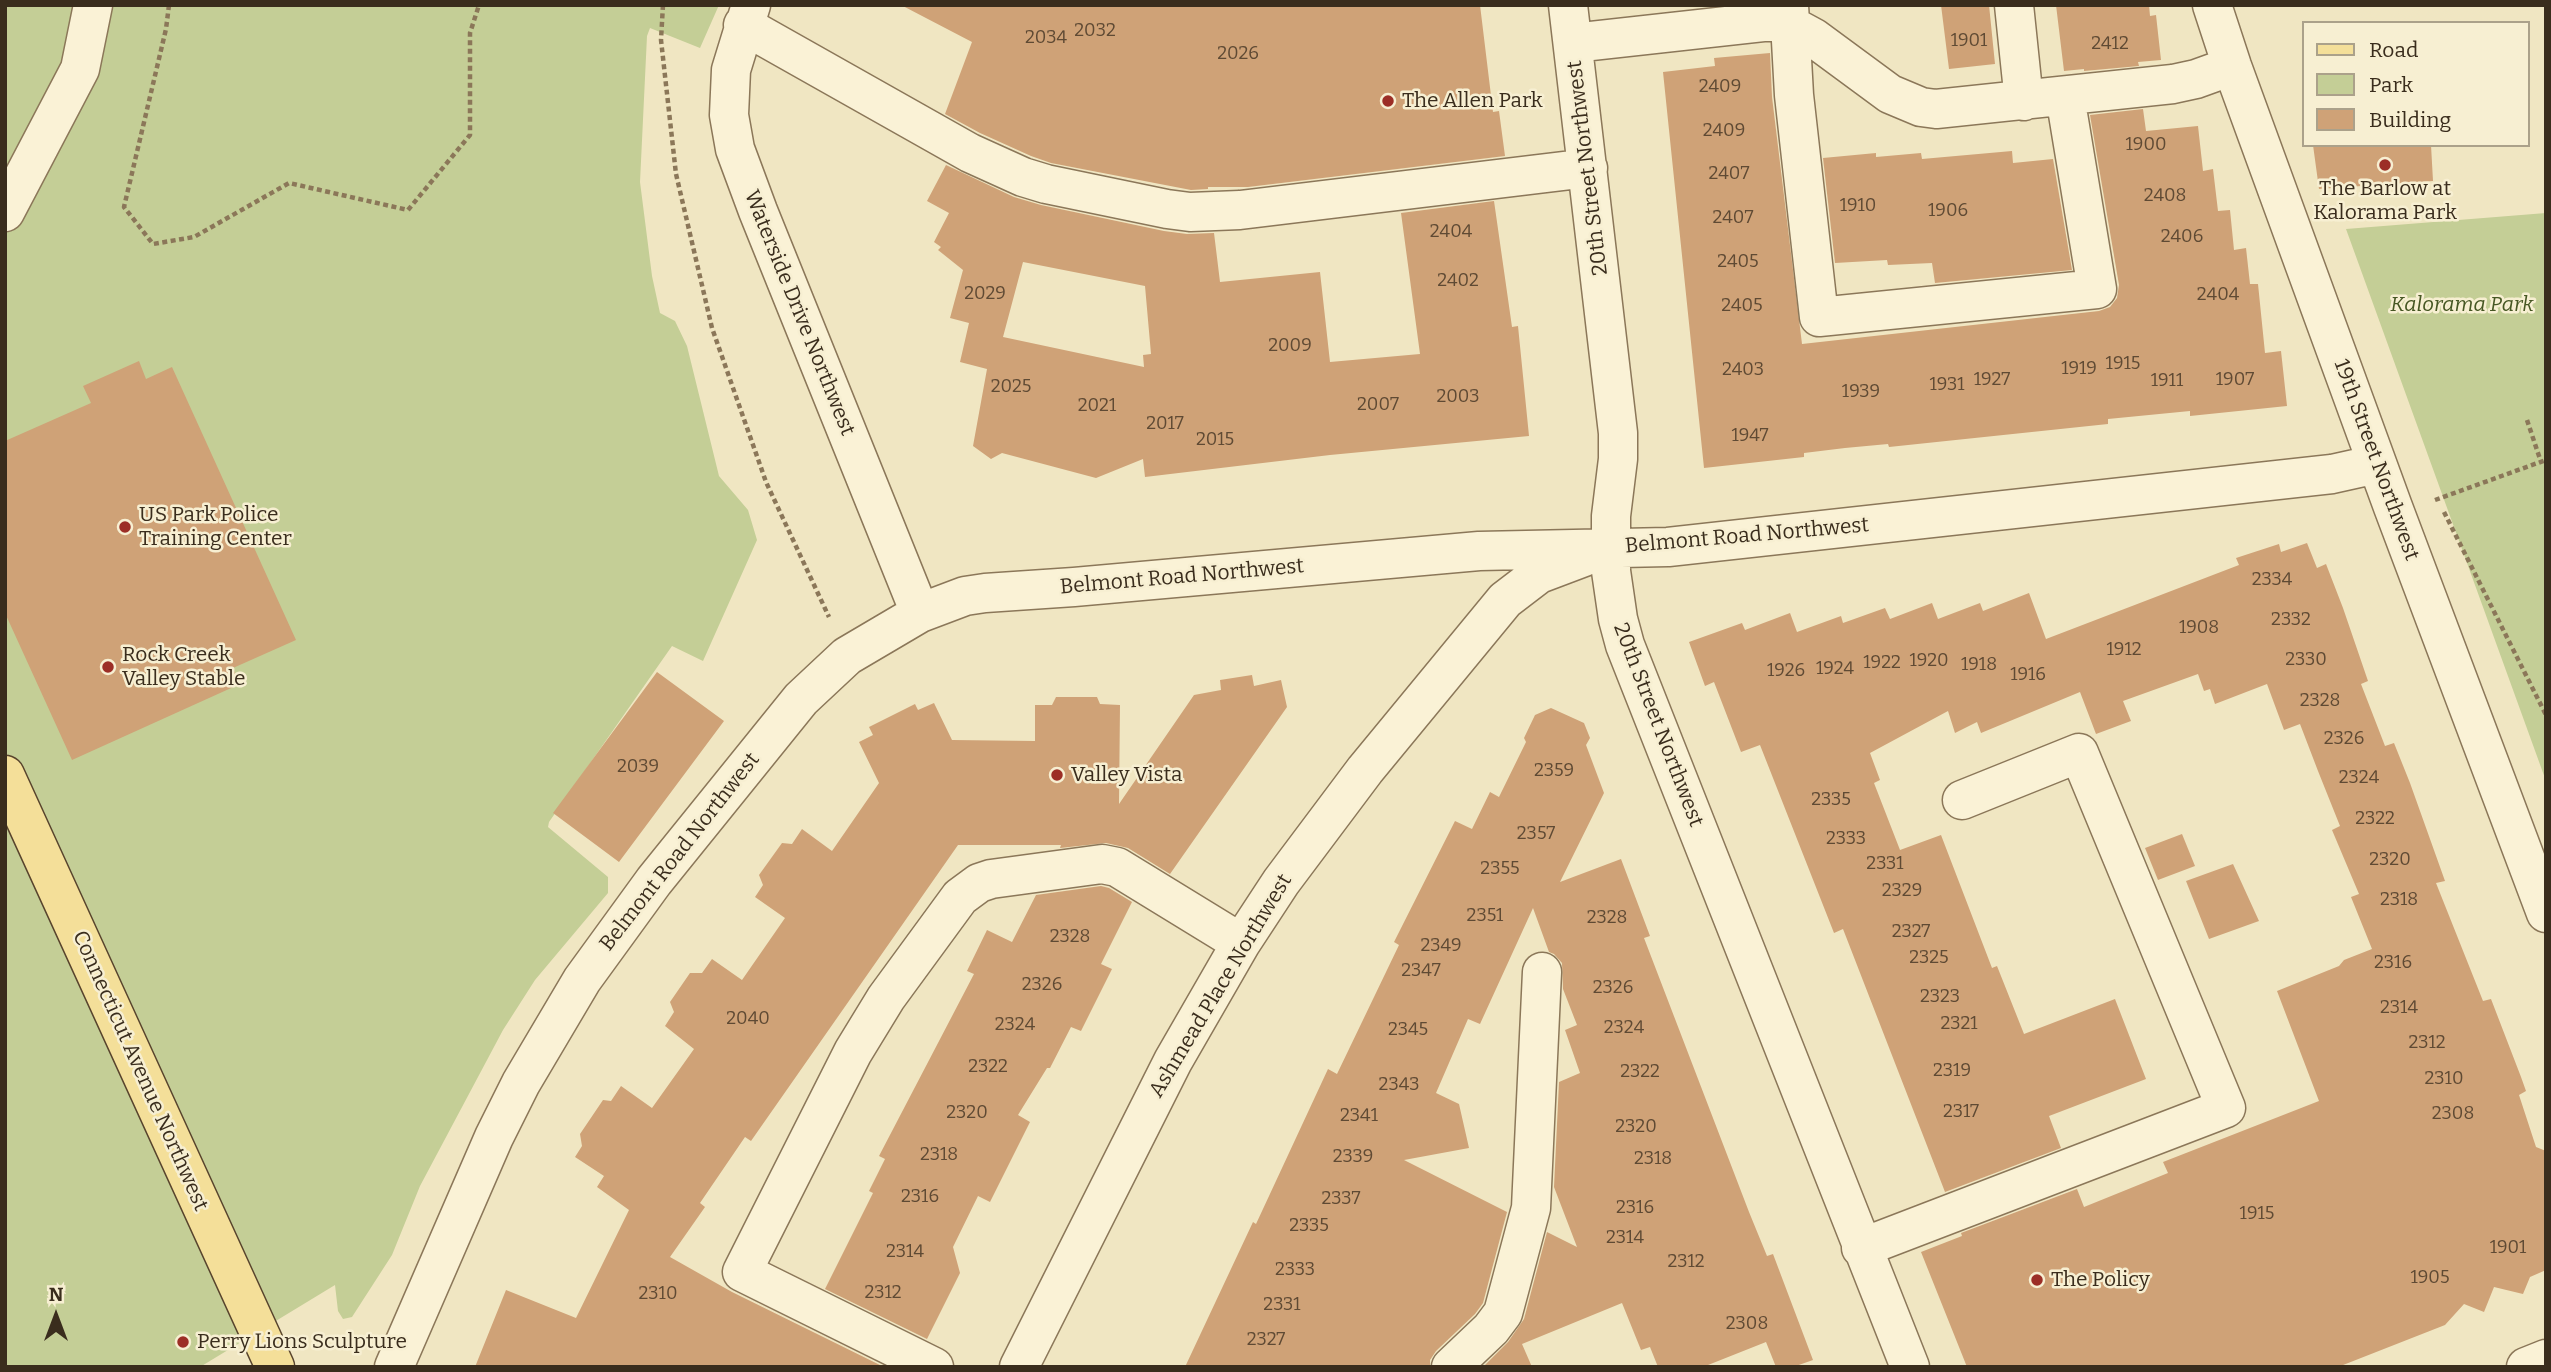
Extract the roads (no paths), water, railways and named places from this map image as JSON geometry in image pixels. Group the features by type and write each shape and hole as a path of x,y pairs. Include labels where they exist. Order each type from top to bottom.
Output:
{"main road":[{"name":"Connecticut Avenue Northwest","path":"5,775 275,1367"}],"street":[{"path":"5,212 80,69 93,5"},
{"name":"20th Street Northwest","path":"1568,5 1618,433 1618,460 1611,516 1612,593 1625,645 1910,1367"},
{"path":"2014,5 2024,101"},
{"name":"19th Street Northwest","path":"2212,5 2377,464 2546,914"},
{"path":"747,15 970,153 1023,177 1046,184 1167,209 1190,212 1240,210 1588,167"},
{"name":"Waterside Drive Northwest","path":"747,15 731,70 729,115 735,149 919,613"},
{"path":"1573,43 1763,22 1789,15"},
{"path":"1789,15 1814,38 1890,94 1921,107 1956,108 2187,81 2232,66"},
{"path":"1789,15 1794,95 1819,317 2097,289 2065,96"},
{"name":"Belmont Road Northwest","path":"394,1367 499,1126 521,1083 582,980 654,881 801,699 847,656 919,613 965,596 985,593 1479,551 1682,546 2322,476 2377,464"},
{"name":"Ashmead Place Northwest","path":"1019,1367 1143,1117 1241,943 1322,825 1505,600 1539,574 1611,549"},
{"path":"1861,1248 2226,1108 2079,753 1962,800"},
{"path":"934,1367 742,1272 853,1052 886,998 960,897 968,889 991,879 1102,864 1117,867 1241,943"},
{"path":"1451,1367 1491,1329 1503,1313 1531,1208 1542,971"},
{"path":"2526,1367 2546,1359"}],"place":[{"name":"The Allen Park","path":"1388,101"},
{"name":"The Barlow at Kalorama Park","path":"2385,165"},
{"name":"US Park Police Training Center","path":"125,527"},
{"name":"Rock Creek Valley Stable","path":"108,667"},
{"name":"Valley Vista","path":"1057,775"},
{"name":"The Policy","path":"2037,1280"},
{"name":"Perry Lions Sculpture","path":"183,1342"}],"park label":[{"name":"Kalorama Park","path":"2462,305"}]}
